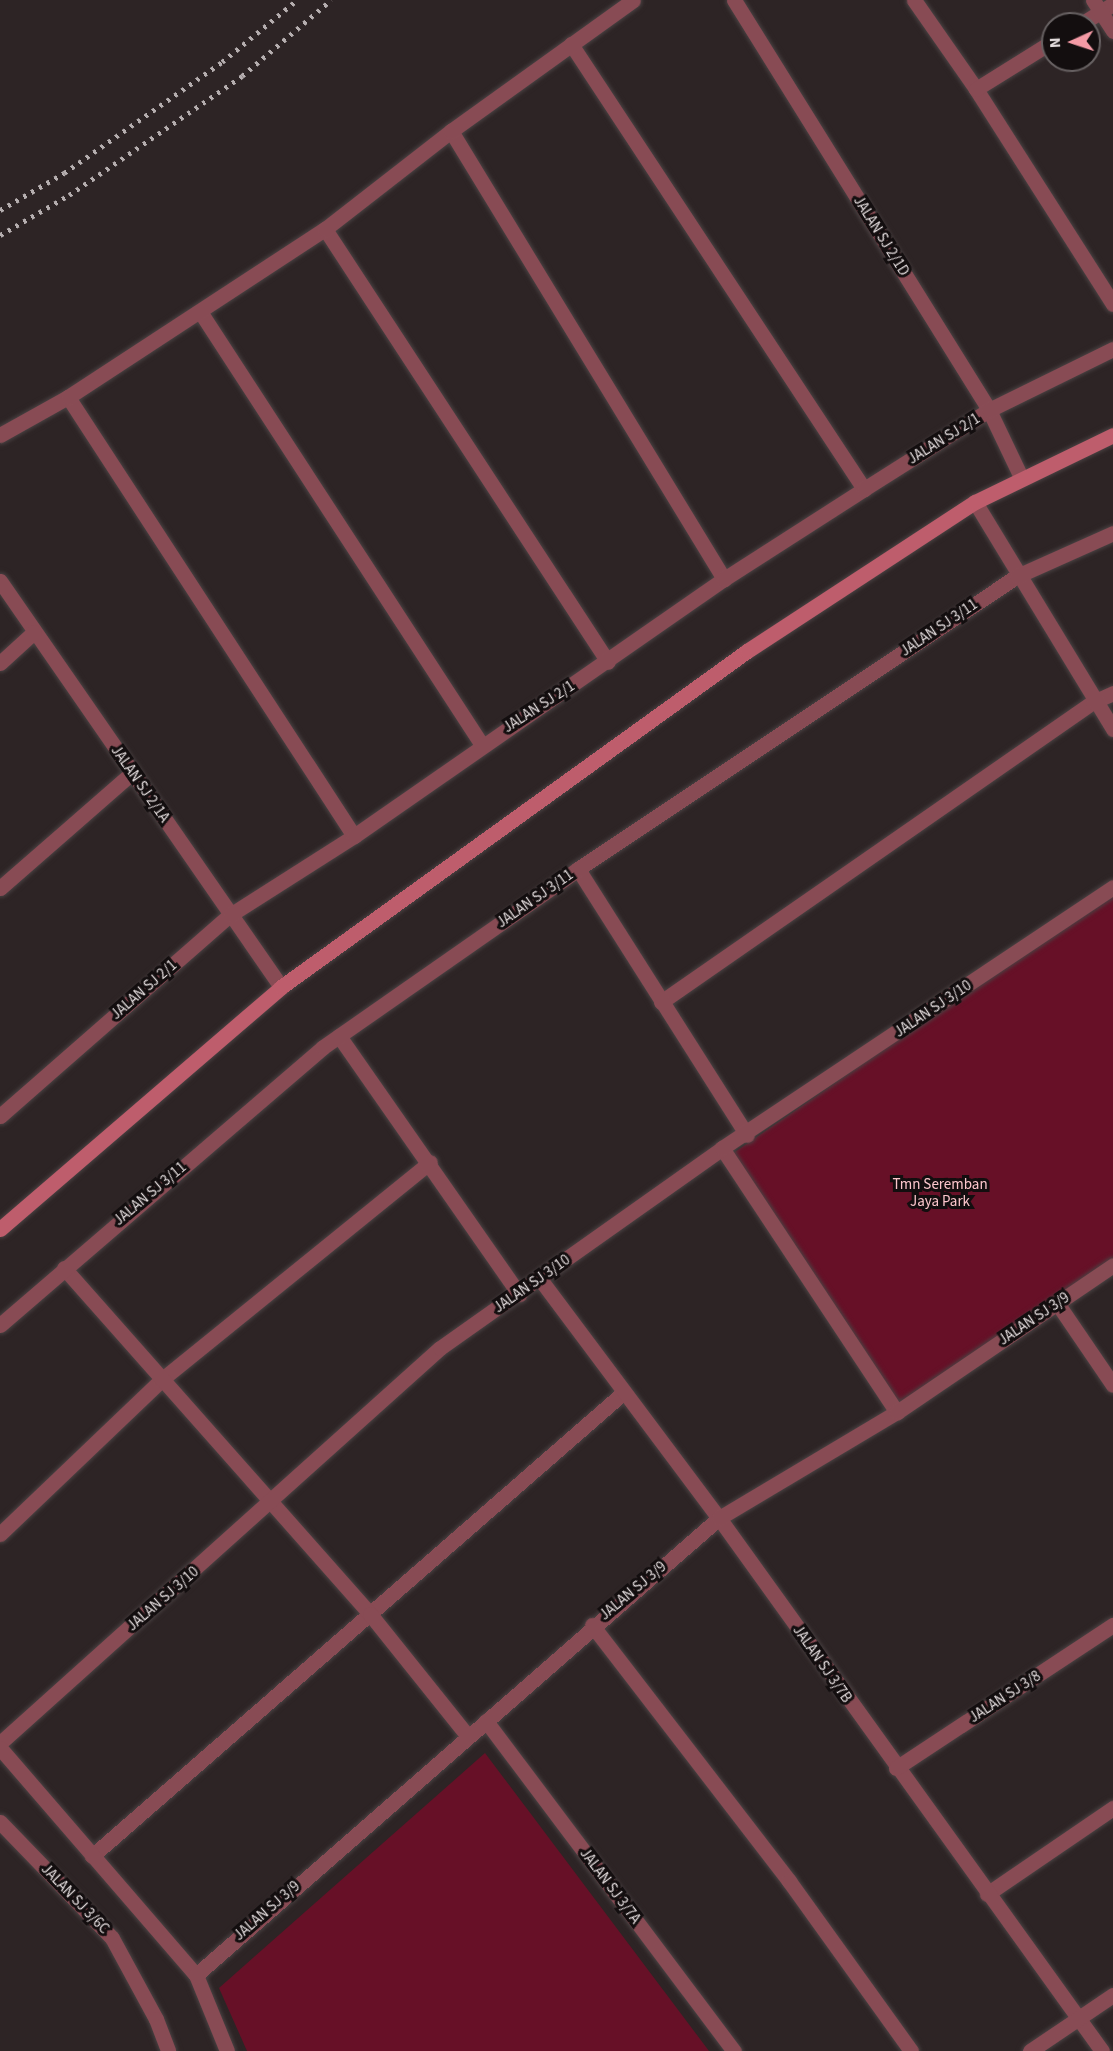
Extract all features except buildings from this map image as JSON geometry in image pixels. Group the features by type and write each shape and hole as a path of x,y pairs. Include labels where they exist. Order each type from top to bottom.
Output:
{"street":[{"path":"0,435 68,397 201,313 325,229 451,131 633,0"},
{"name":"JALAN SJ 2/1D","path":"735,0 989,410 1021,477"},
{"path":"914,0 976,89 1113,304"},
{"path":"1102,5 1113,31"},
{"path":"572,44 864,489"},
{"path":"976,89 1041,48"},
{"path":"451,131 724,579"},
{"path":"325,229 608,662"},
{"path":"201,313 482,745"},
{"name":"JALAN SJ 2/1","path":"0,1116 230,915 354,836 482,745 608,662 724,579 864,489 989,410 1113,349"},
{"path":"68,397 354,836"},
{"path":"0,1229 281,987 747,651 975,502 1021,477 1113,435"},
{"path":"975,502 1093,702 1113,729"},
{"name":"JALAN SJ 3/11","path":"0,1325 64,1268 339,1036 578,869 1017,576 1113,533"},
{"name":"JALAN SJ 2/1A","path":"0,581 281,987"},
{"path":"0,663 34,632"},
{"path":"661,1002 1093,702 1113,693"},
{"path":"0,888 132,773"},
{"path":"578,869 747,1135"},
{"name":"JALAN SJ 3/10","path":"0,1743 270,1505 440,1348 722,1148 747,1135 1113,887"},
{"path":"339,1036 519,1294"},
{"path":"722,1148 897,1412"},
{"path":"0,1534 161,1380 429,1162"},
{"name":"JALAN SJ 3/9","path":"196,1975 592,1625 719,1518 897,1412 1113,1264"},
{"path":"64,1268 270,1505 370,1614 467,1735"},
{"name":"JALAN SJ 3/7B","path":"540,1279 623,1393 719,1518 896,1768 1102,2051"},
{"path":"1057,1303 1113,1385"},
{"path":"92,1856 623,1393"},
{"path":"592,1625 789,1881 911,2051"},
{"name":"JALAN SJ 3/8","path":"896,1768 1113,1626"},
{"name":"JALAN SJ 3/7A","path":"486,1721 734,2051"},
{"path":"0,1748 196,1975 227,2051"},
{"path":"987,1894 1113,1808"},
{"name":"JALAN SJ 3/6C","path":"2,1828 112,1938 156,2019 168,2051"},
{"path":"1030,2051 1113,1995"}],"green space":[{"name":"Tmn Seremban Jaya Park","path":"1113,892 1113,1258 898,1405 726,1158"},
{"path":"485,1753 709,2051 247,2051 219,1988"}],"railway":[{"path":"0,210 64,173 222,62 297,0"},
{"path":"0,235 69,195 242,76 331,0"}]}
